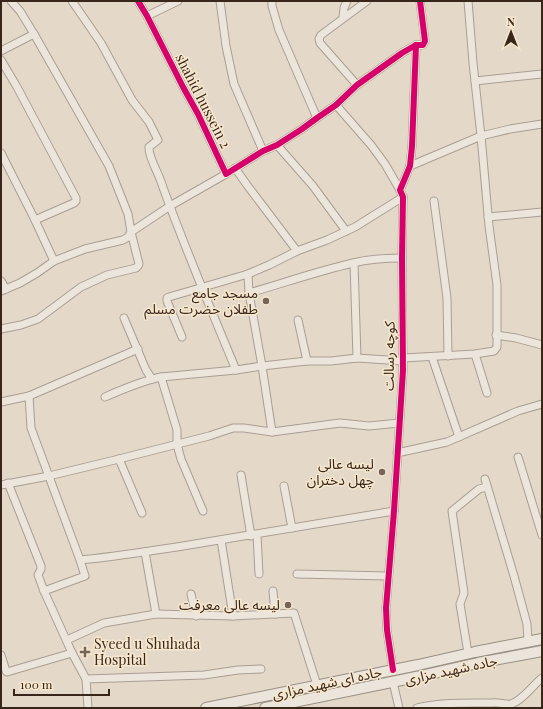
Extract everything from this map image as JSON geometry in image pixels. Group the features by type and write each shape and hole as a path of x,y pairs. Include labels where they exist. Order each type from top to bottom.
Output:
{"main road":[{"name":"جاده ای شهید مزاری","path":"206,708 542,639"},
{"name":"جاده شهید مزاری","path":"265,708 542,651"}],"street":[{"path":"1,329 38,319 81,287 107,276 136,268 139,264 128,214 109,166 20,10 11,1"},
{"path":"72,1 101,43 132,100 149,122 158,140 149,147 149,152 201,287 236,370"},
{"name":"shahid hussein 2","path":"138,1 198,114 226,174"},
{"path":"147,16 178,1"},
{"path":"220,1 226,46 234,84 263,151"},
{"path":"272,1 279,30 317,118"},
{"path":"343,18 344,8 347,1"},
{"path":"357,85 320,43 319,39 320,35 367,1"},
{"path":"1,281 3,290 20,283 54,261 85,249 123,240 128,237 131,232 170,206 263,151 277,145 302,129 336,105 357,85 402,53 416,45 423,45 425,41 420,1"},
{"path":"105,397 125,388 161,377 236,370 307,361 331,361 357,358 403,360 475,354 494,351 497,348 497,285 488,217 468,1"},
{"path":"1,51 34,34"},
{"name":"کوچه رسالت","path":"393,670 386,624 386,608 394,511 403,360 402,194 410,166 412,146 416,45"},
{"path":"1,60 76,198 74,203 35,220"},
{"path":"475,81 542,74"},
{"path":"182,337 167,298 248,274 297,251 346,231 355,227 402,194 385,164 371,145 336,105"},
{"path":"410,166 481,136 510,129 542,124"},
{"path":"277,145 313,186 346,231"},
{"path":"1,153 54,261"},
{"path":"235,168 297,251"},
{"path":"434,201 447,298 448,356"},
{"path":"488,217 542,212"},
{"path":"249,293 354,262 380,258 402,258"},
{"path":"354,262 357,358"},
{"path":"248,274 249,293 272,432"},
{"path":"124,318 146,370 152,379"},
{"path":"298,320 307,361"},
{"path":"496,335 516,338 542,345"},
{"path":"1,402 29,396 138,350"},
{"path":"475,354 487,393"},
{"path":"432,357 459,437"},
{"path":"161,377 177,430 177,444 181,459 203,511"},
{"path":"29,396 31,428 80,560 84,576 44,592"},
{"path":"397,453 447,442 518,412 542,404"},
{"path":"88,708 86,680 44,592 38,575 41,566 5,484 49,476 119,459 209,436 233,428 272,432 340,423 369,426 399,423"},
{"path":"518,457 542,535"},
{"path":"119,459 142,513"},
{"path":"241,475 254,535 259,574"},
{"path":"468,653 460,604 464,593 452,511 486,483 527,624 528,642"},
{"path":"284,486 292,528"},
{"path":"80,560 146,552 394,511"},
{"path":"222,540 233,616"},
{"path":"146,552 156,614"},
{"path":"297,574 388,576"},
{"path":"273,590 275,614"},
{"path":"191,594 196,616"},
{"path":"67,640 104,623 156,614 233,616 292,612 296,615 317,685"},
{"path":"1,655 7,672 72,653"},
{"path":"86,680 204,675 238,670 261,669"},
{"path":"417,708 457,703 496,702 511,704 522,698 531,687 542,678"},
{"path":"393,682 399,708"}],"cycle path":[{"path":"138,1 198,114 226,174 302,129 336,105 357,85 402,53 416,45 423,45 425,41 420,1"},
{"path":"393,670 387,630 386,608 403,370 403,197 400,190 410,166 416,45"}],"place":[{"name":"مسجد جامع طفلان حضرت مسلم","path":"266,301"},
{"name":"لیسه عالی چهل دختران","path":"382,472"},
{"name":"لیسه عالی معرفت","path":"288,605"},
{"name":"Syeed u Shuhada Hospital","path":"85,652"}]}
